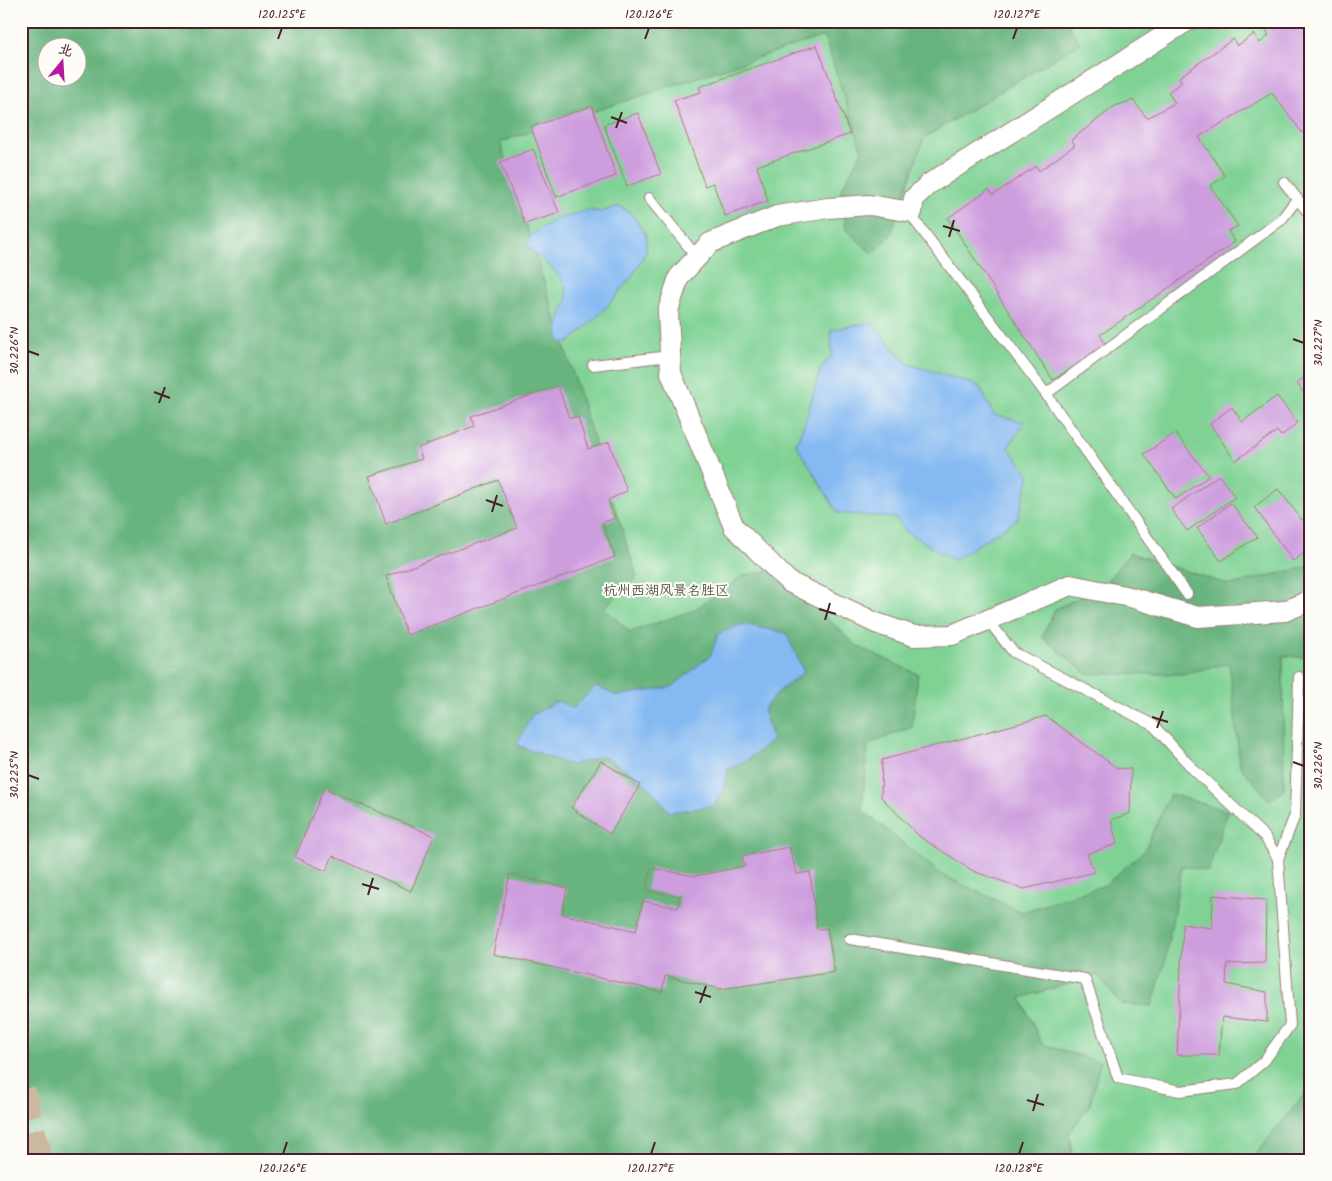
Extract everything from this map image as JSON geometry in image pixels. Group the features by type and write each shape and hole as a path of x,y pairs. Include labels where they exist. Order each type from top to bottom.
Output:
{"street":[{"path":"1187,21 929,184 914,198 912,212 869,205 828,208 777,216 710,243 679,277 668,311 672,374 734,527 789,582 876,623 914,636 952,635 1070,585 1130,597 1198,618 1286,612 1311,600"}],"lane":[{"path":"1284,182 1311,216"},
{"path":"649,198 697,257"},
{"path":"1046,394 1281,220 1298,199"},
{"path":"912,212 916,222 1046,394 1187,594"},
{"path":"592,365 670,356"},
{"path":"850,939 1085,979 1118,1078 1180,1091 1237,1084 1264,1061 1290,1025 1278,859 1266,837 1193,769 1153,726 1013,652 988,620"},
{"path":"1278,859 1295,815 1299,677"}],"green space":[{"name":"杭州西湖风景名胜区","path":"21,21 1311,21 1311,1160 21,1160"},
{"name":"杭州西湖风景名胜区","path":"21,21 1066,21 1080,43 924,138 890,236 873,254 846,230 841,190 862,151 824,36 500,142 637,577 604,608 630,632 694,610 744,575 776,570 857,646 918,674 912,727 868,744 862,810 942,875 1022,912 1105,885 1144,851 1170,794 1228,811 1208,871 1182,866 1165,961 1152,1006 1121,1004 1098,975 1021,998 1042,1044 1100,1062 1090,1105 1069,1133 1073,1160 21,1160"},
{"path":"1130,553 1230,585 1311,566 1311,658 1283,656 1284,790 1269,800 1240,766 1229,663 1183,674 1087,674 1042,637 1055,609 1103,586"},
{"path":"1311,1086 1311,1160 1251,1160"}],"water":[{"path":"619,206 630,212 646,235 646,252 633,275 603,311 569,343 563,343 558,338 558,330 567,300 566,289 558,274 527,246 531,235 555,219 571,216 586,210 601,212"},
{"path":"871,322 906,363 979,386 994,415 1025,422 1008,447 1030,475 1017,520 953,560 907,532 895,518 838,513 796,444 806,419 821,368 832,355 831,330"},
{"path":"742,624 786,633 804,672 777,693 763,710 773,740 746,761 729,768 723,789 714,806 669,812 653,791 631,773 603,756 571,765 517,745 532,715 558,701 573,709 596,686 617,696 672,687 711,655 718,634"}],"building":[{"path":"1260,21 1311,21 1311,144 1272,93 1199,137 1225,176 1210,186 1238,226 1228,231 1235,242 1100,335 1107,346 1053,380 948,218 989,189 993,195 1036,166 1039,171 1075,145 1071,140 1115,106 1133,100 1147,118 1175,103 1168,92 1182,82 1179,77 1233,39 1237,46 1254,34 1260,43 1269,35"},
{"path":"817,45 850,134 757,166 768,201 725,216 713,183 705,186 674,100 701,92 699,87"},
{"path":"592,106 616,176 556,197 531,127"},
{"path":"638,113 661,174 627,186 604,125"},
{"path":"533,149 559,213 525,224 500,162"},
{"path":"1311,372 1311,404 1297,383"},
{"path":"558,386 569,418 578,417 588,449 609,442 627,491 608,500 615,518 602,523 615,557 407,635 386,576 517,528 498,480 386,524 369,476 422,459 418,448 474,426 471,416"},
{"path":"1277,396 1298,423 1281,436 1277,431 1235,461 1210,424 1232,407 1242,422"},
{"path":"1175,433 1209,476 1176,499 1144,454"},
{"path":"1219,475 1235,497 1187,531 1171,509"},
{"path":"1278,489 1302,520 1311,514 1311,548 1293,561 1254,507"},
{"path":"1231,503 1257,537 1221,561 1197,528"},
{"path":"1046,716 1117,768 1131,769 1130,813 1111,820 1117,844 1087,854 1095,872 1024,889 973,871 920,837 881,797 882,760"},
{"path":"601,761 640,785 610,834 571,808"},
{"path":"324,788 434,836 411,891 333,856 326,871 295,857"},
{"path":"789,847 797,874 810,872 817,929 827,928 835,972 721,989 665,976 662,992 493,954 510,874 567,888 562,914 636,931 643,901 678,908 680,896 646,890 651,868 695,876 745,866 742,856"},
{"path":"1213,895 1266,900 1265,963 1227,964 1226,984 1267,992 1267,1022 1222,1017 1219,1055 1177,1055 1183,924 1212,928"}],"tunnel":[{"path":"21,1090 39,1160"}]}
